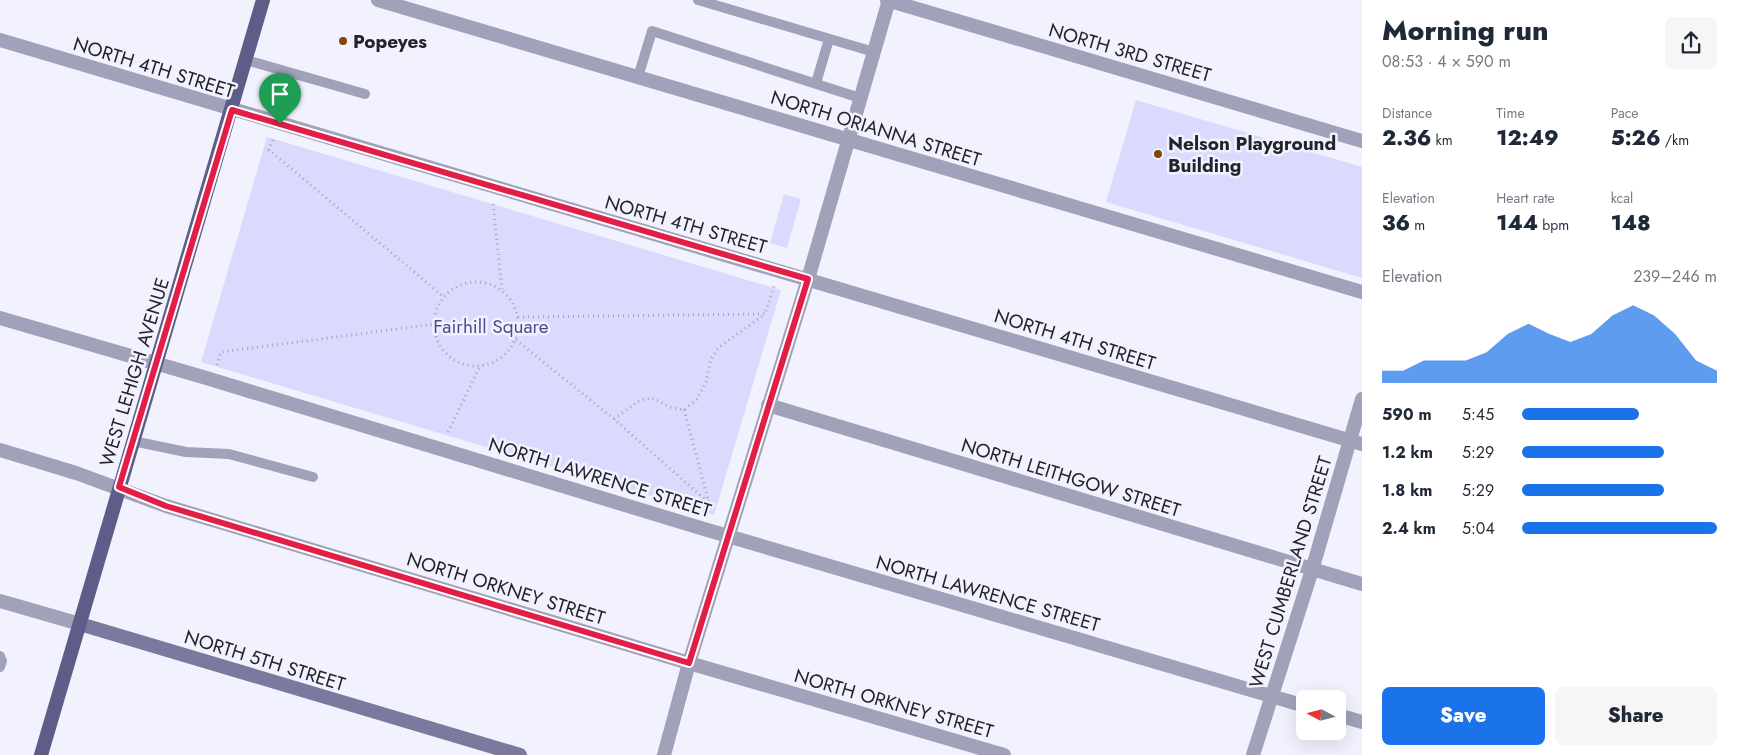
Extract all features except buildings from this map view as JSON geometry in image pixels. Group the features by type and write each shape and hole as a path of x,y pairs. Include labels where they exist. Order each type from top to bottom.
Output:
{"main road":[{"name":"WEST LEHIGH AVENUE","path":"41,755 263,0"},
{"name":"NORTH 5TH STREET","path":"80,624 520,755"}],"street":[{"name":"NORTH ORIANNA STREET","path":"378,0 1362,292"},
{"path":"664,755 689,663 808,279 889,0"},
{"name":"NORTH 3RD STREET","path":"889,0 1362,140"},
{"name":"NORTH 4TH STREET","path":"0,40 1356,442"},
{"name":"NORTH LAWRENCE STREET","path":"0,318 214,380 728,536 1296,703"},
{"name":"WEST CUMBERLAND STREET","path":"1253,755 1312,570 1356,442 1362,399"},
{"name":"NORTH LEITHGOW STREET","path":"768,405 1362,584"},
{"name":"NORTH ORKNEY STREET","path":"0,450 119,487 166,506 689,663 1004,755"},
{"name":"NORTH 5TH STREET","path":"0,600 80,624"},
{"path":"1346,717 1362,722"}],"lane":[{"path":"698,0 874,52"},
{"path":"638,77 652,31 860,98"},
{"path":"816,83 829,39"},
{"path":"246,60 365,94"},
{"path":"133,441 186,452 230,454 313,477"},
{"path":"0,656 2,661 0,666"}],"path":[{"path":"275,138 269,150 444,297"},
{"path":"491,186 502,290"},
{"path":"614,419 640,400 652,398 669,408 684,410 698,399 706,382 711,359 718,347 765,314 779,270"},
{"path":"476,281 490,284 502,290 511,300 518,317 519,326 516,340 509,351 498,360 481,366 459,363 448,355 439,344 435,331 434,317 444,297 461,284 476,281"},
{"path":"518,317 765,314"},
{"path":"214,380 221,352 435,324"},
{"path":"516,340 614,419 709,504"},
{"path":"440,448 481,366"},
{"path":"684,410 709,504 704,528"}],"green space":[{"path":"1136,100 1362,167 1362,278 1106,202"},
{"name":"Fairhill Square","path":"267,137 781,290 714,515 201,362"},
{"path":"784,194 801,199 787,248 770,243"}],"place":[{"name":"Popeyes","path":"343,41"},
{"name":"Nelson Playground Building","path":"1158,154"}],"route":[{"path":"232,110 280,124 808,279 689,663 166,506 119,487 232,110"}]}
